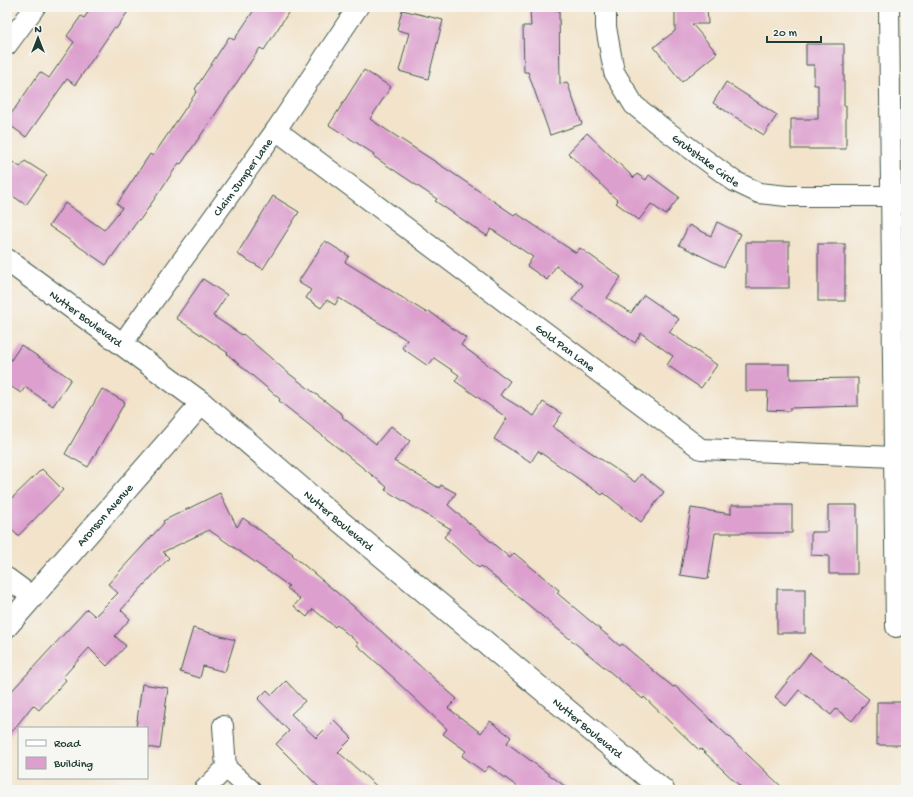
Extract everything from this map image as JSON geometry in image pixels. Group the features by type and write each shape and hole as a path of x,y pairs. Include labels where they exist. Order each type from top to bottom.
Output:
{"street":[{"path":"7,45 35,7"},
{"name":"Claim Jumper Lane","path":"122,344 276,130 358,7"},
{"name":"Grubstake Circle","path":"606,7 606,27 614,72 634,105 734,181 760,193 787,196 892,196"},
{"path":"889,7 896,627"},
{"name":"Gold Pan Lane","path":"276,130 701,449 894,457"},
{"name":"Nutter Boulevard","path":"7,260 202,403 335,517 663,790"},
{"name":"Aronson Avenue","path":"7,626 202,403"},
{"path":"7,578 33,597"},
{"path":"224,726 226,768 251,790"},
{"path":"204,790 226,768"}],"building":[{"path":"92,7 131,7 116,29 114,28 75,85 67,79 26,137 7,123 7,120 40,72 49,78 74,42 67,36 81,16 84,18"},
{"path":"256,7 292,7 264,50 260,48 181,164 179,163 140,220 139,219 106,265 49,226 65,203 104,230 122,208 117,204 150,154 153,156 197,91 195,89 229,37 234,40"},
{"path":"675,7 707,8 708,24 692,24 717,53 682,82 654,47 675,31"},
{"path":"402,10 443,20 428,79 399,71 409,33 397,30"},
{"path":"530,10 559,10 560,84 567,82 582,124 550,135 528,72 524,72 523,26 531,26"},
{"path":"806,44 844,44 846,149 791,149 791,119 818,119 818,85 814,85 814,65 806,65"},
{"path":"364,70 391,87 370,119 514,215 516,213 576,253 580,248 621,277 607,298 631,313 644,295 679,319 669,332 717,365 701,388 667,365 673,356 641,333 635,343 572,300 583,285 556,266 547,280 527,266 533,257 491,229 487,236 435,201 437,199 373,156 374,154 329,125"},
{"path":"726,82 777,115 764,135 713,103"},
{"path":"587,133 634,178 637,174 646,180 649,175 679,197 666,215 651,204 639,220 616,203 618,201 568,153"},
{"path":"7,158 20,167 25,161 47,175 26,205 7,192"},
{"path":"273,196 299,212 263,269 237,254"},
{"path":"717,222 741,234 724,267 679,245 689,225 711,236"},
{"path":"325,241 349,256 345,262 427,313 429,311 466,338 461,345 510,381 500,395 534,416 543,402 562,414 553,427 635,482 641,474 664,492 641,522 604,493 602,495 538,451 531,462 494,439 507,418 455,381 459,375 434,358 428,366 402,348 407,340 339,298 335,305 327,300 321,308 306,298 311,290 298,282"},
{"path":"746,242 789,242 789,288 746,288"},
{"path":"818,244 845,244 845,301 818,301"},
{"path":"203,279 227,295 213,316 242,335 243,334 287,372 343,415 342,417 376,444 391,426 410,441 394,461 439,488 441,485 456,493 448,505 510,558 514,553 559,590 557,593 620,646 622,644 673,687 675,686 785,790 744,790 701,749 699,750 644,697 643,699 481,566 479,568 444,537 451,529 385,490 387,487 279,401 280,399 227,354 228,353 176,318"},
{"path":"21,345 71,379 53,406 25,387 21,393 7,384 7,366"},
{"path":"746,364 790,364 790,379 858,378 858,406 790,408 790,411 767,410 768,391 746,391"},
{"path":"102,389 125,402 88,467 65,454"},
{"path":"42,469 63,490 18,536 7,525 7,503"},
{"path":"220,493 237,527 243,518 293,554 292,555 353,606 457,699 448,708 481,733 490,721 511,737 507,743 570,790 522,790 489,766 484,772 462,756 466,751 443,734 447,729 357,645 358,643 337,625 335,627 313,609 307,617 294,606 300,599 287,588 289,586 209,530 163,552 169,558 121,610 130,619 115,636 126,646 107,666 89,648 63,677 66,680 39,710 33,705 7,738 7,696 87,609 95,616 118,593 108,584 164,523 163,521"},
{"path":"731,505 792,505 792,533 715,533 708,579 680,575 691,508 731,514"},
{"path":"828,505 857,505 857,574 829,574 829,556 811,555 811,532 828,532"},
{"path":"777,589 805,589 805,633 777,633"},
{"path":"193,628 235,640 225,672 203,666 200,678 180,672"},
{"path":"810,653 869,699 852,721 836,709 831,715 799,690 786,706 775,697"},
{"path":"286,681 305,701 291,714 316,738 334,720 352,738 338,752 381,790 322,790 276,744 289,731 258,699 267,690 272,695"},
{"path":"142,684 168,688 160,749 148,747 148,727 136,727"},
{"path":"877,702 905,702 906,745 877,745"}]}
